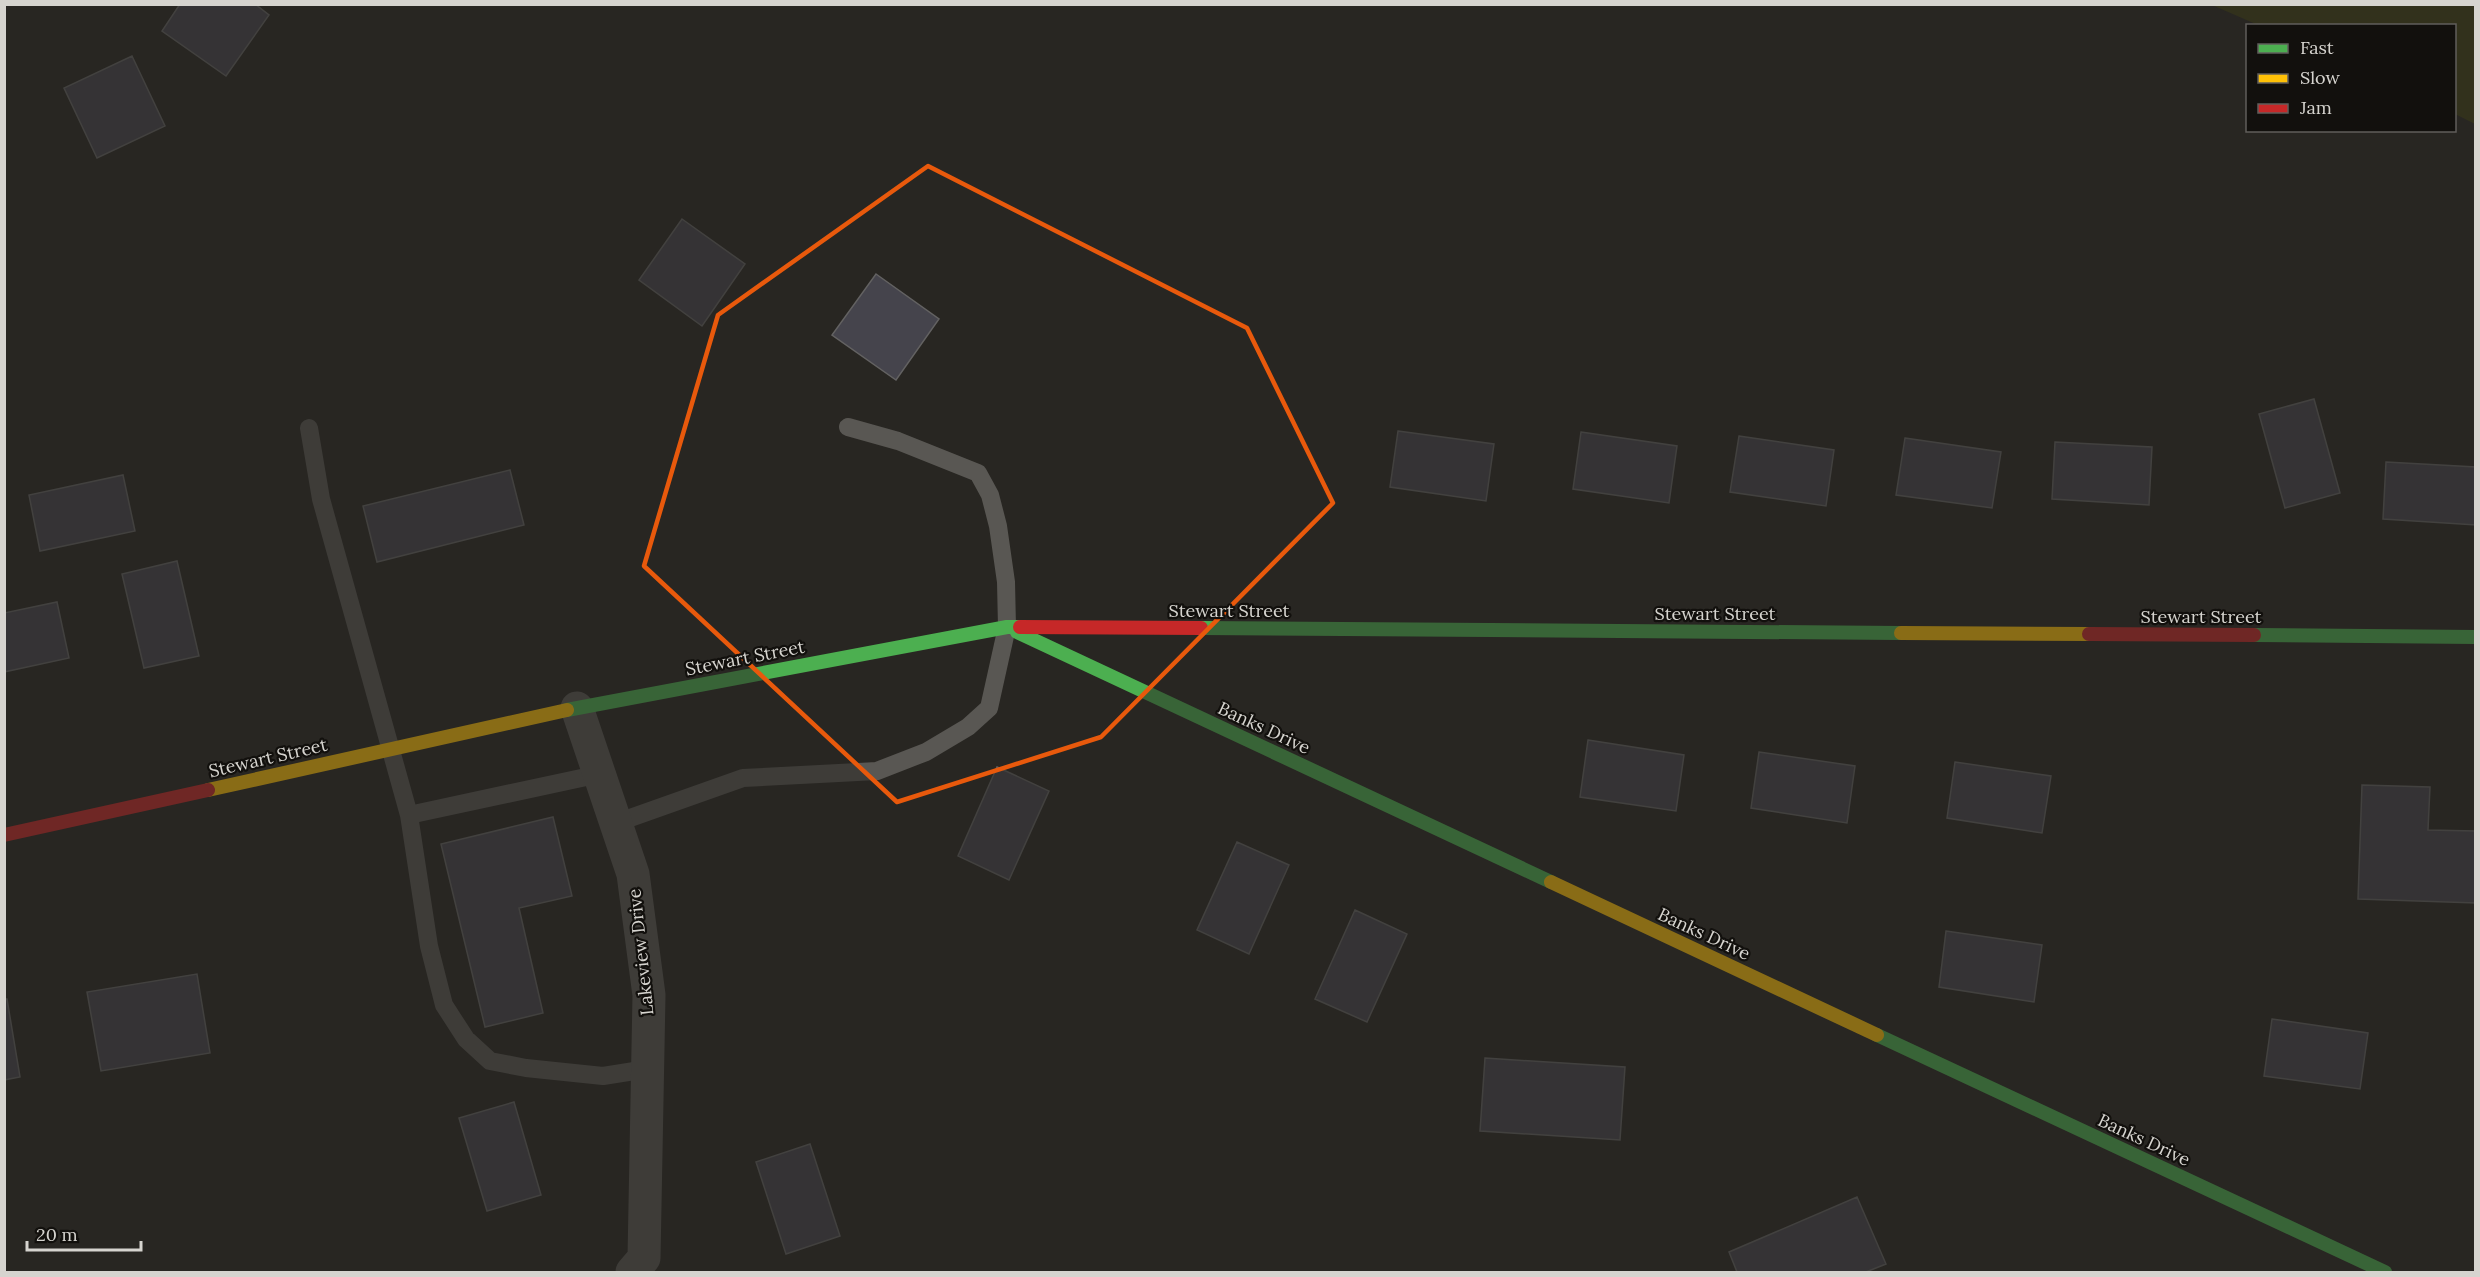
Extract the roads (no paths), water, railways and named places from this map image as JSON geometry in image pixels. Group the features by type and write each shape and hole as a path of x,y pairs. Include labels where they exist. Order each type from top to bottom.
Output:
{"street":[{"name":"Stewart Street","path":"4,835 577,708 1007,627 2475,637"},
{"name":"Banks Drive","path":"1007,627 2385,1272"},
{"name":"Lakeview Drive","path":"577,708 633,874 648,984 646,1268"}],"lane":[{"path":"616,823 743,778 877,771 926,752 968,727 989,708 1007,627 1006,582 998,526 990,495 978,473 898,441 848,427"},
{"path":"309,428 321,499 409,815 429,946 444,1005 465,1040 490,1061 526,1068 603,1076 647,1069"},
{"path":"409,815 600,774"}]}
